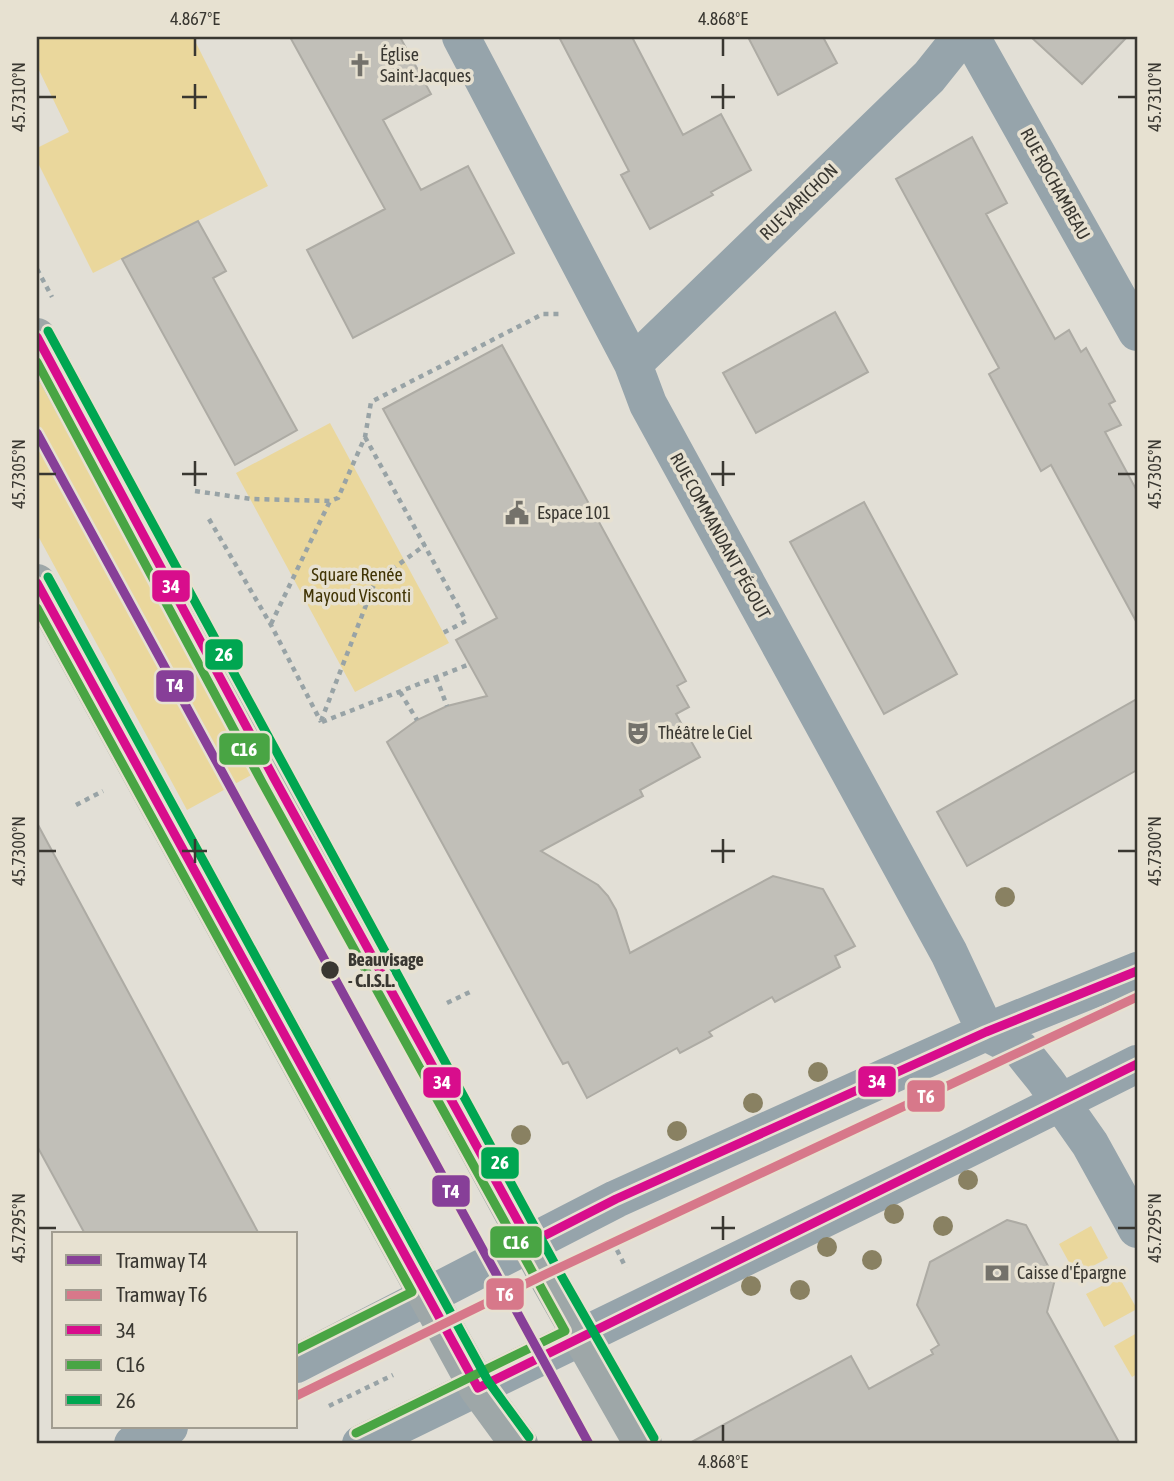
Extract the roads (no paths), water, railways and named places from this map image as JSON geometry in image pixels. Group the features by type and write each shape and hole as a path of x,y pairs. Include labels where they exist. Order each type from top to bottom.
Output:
{"main road":[{"path":"37,337 274,778 643,1444"},
{"path":"37,583 478,1388 519,1444"}],"street":[{"name":"RUE COMMANDANT PÉGOUT","path":"461,37 633,364 648,404 949,953 986,1032"},
{"name":"RUE VARICHON","path":"633,364 929,77 961,37"},
{"name":"RUE ROCHAMBEAU","path":"971,37 1137,332"},
{"path":"298,1363 636,1190 986,1032 1137,971"},
{"path":"986,1032 1021,1050 1090,1144 1137,1229"},
{"path":"361,1444 1137,1064"},
{"path":"133,1444 167,1428"}],"tram line":[{"name":"T4","path":"37,433 589,1444"},
{"name":"T6","path":"298,1395 546,1274 1137,997"}],"place":[{"name":"Église Saint-Jacques","path":"360,65"},
{"name":"Espace 101","path":"517,513"},
{"name":"Théâtre le Ciel","path":"638,733"},
{"name":"Beauvisage - C.I.S.L.","path":"330,970"},
{"name":"Caisse d'Épargne","path":"997,1273"}],"park label":[{"name":"Square Renée Mayoud Visconti","path":"357,585"}]}
